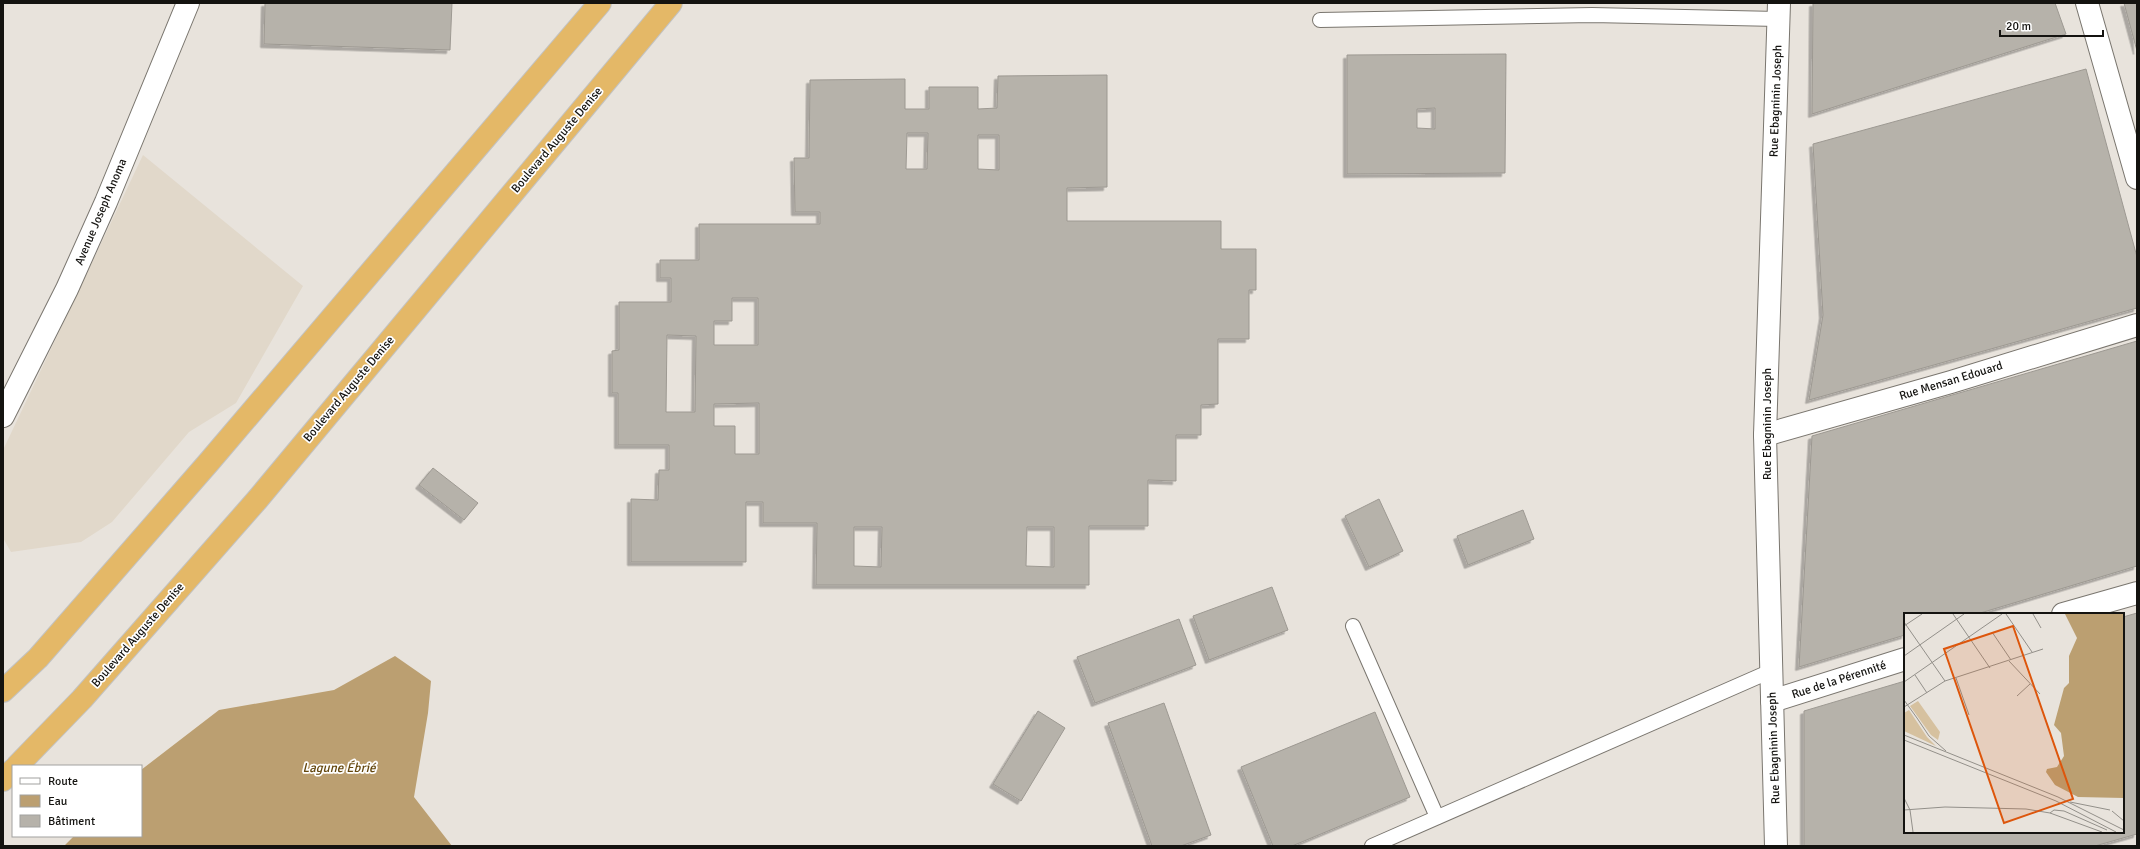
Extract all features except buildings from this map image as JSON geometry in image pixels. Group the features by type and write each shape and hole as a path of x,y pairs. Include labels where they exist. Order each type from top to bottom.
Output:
{"highway":[{"path":"3,691 38,658 209,462 600,3"},
{"name":"Boulevard Auguste Denise","path":"18,765 82,699 257,500 672,3"},
{"path":"3,780 12,771"}],"street":[{"name":"Avenue Joseph Anoma","path":"3,416 77,267 106,202 188,3"},
{"path":"2087,3 2137,178"},
{"name":"Rue Ebagninin Joseph","path":"1776,846 1765,436 1778,11"},
{"name":"Rue Mensan Edouard","path":"1765,436 1951,382 2137,325"},
{"path":"2067,613 2137,593"},
{"name":"Rue de la Pérennité","path":"1772,701 1904,659"}],"lane":[{"path":"1320,20 1778,11"},
{"path":"1353,626 1437,817"},
{"path":"1372,846 1771,671"}],"shaded area":[{"path":"143,155 303,286 236,403 189,432 112,522 81,542 11,552 3,538 3,450"}],"water":[{"name":"Lagune Ébrié","path":"395,656 431,681 428,713 414,797 452,846 64,846 73,837 142,837 142,769 219,710 334,690"}]}
